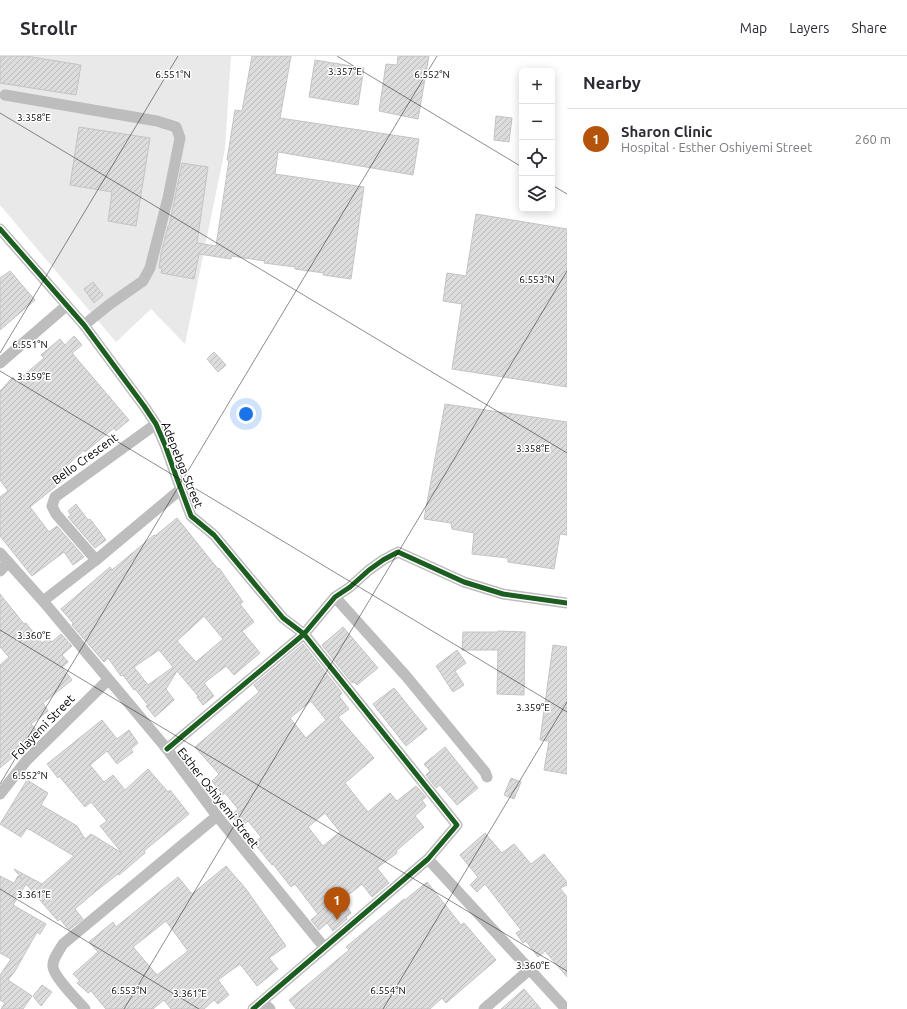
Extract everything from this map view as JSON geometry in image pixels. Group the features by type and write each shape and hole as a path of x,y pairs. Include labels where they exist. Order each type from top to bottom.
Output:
{"street":[{"path":"5,95 157,121 176,127 180,138 168,198 150,268 143,281 110,304 84,326"},
{"name":"Adepebga Street","path":"0,229 84,326 144,406 156,424 192,516 214,535 283,618 304,634 457,825 428,859"},
{"path":"0,363 66,306"},
{"name":"Bello Crescent","path":"96,560 56,514 52,506 55,497 156,424"},
{"path":"43,601 96,560 181,489"},
{"path":"167,749 304,634 334,597 350,587 383,560 398,552 464,582 503,594 567,603"},
{"name":"Esther Oshiyemi Street","path":"0,553 43,601 167,749 218,816 324,947"},
{"path":"0,571 8,562"},
{"path":"334,597 406,676 485,772 486,777"},
{"name":"Folayemi Street","path":"0,794 26,761 108,680"},
{"path":"85,1009 56,974 53,967 56,954 63,944 218,816"},
{"path":"262,1007 324,947 428,859 566,1009"},
{"path":"484,1009 529,970"}],"shaded area":[{"path":"0,56 231,56 225,149 185,344 151,309 116,342 0,205"}],"building":[{"path":"0,56 26,56 81,65 76,95 0,83"},
{"path":"252,56 291,56 280,118 419,139 413,175 278,152 275,174 364,187 351,279 295,269 295,267 264,263 265,261 231,256 231,259 199,254 194,279 161,273 162,268 159,268 161,253 169,226 182,163 208,167 197,243 216,246 235,110 242,111"},
{"path":"398,56 429,56 418,119 379,111 386,64 397,65"},
{"path":"315,60 364,68 358,105 309,97"},
{"path":"496,116 512,118 509,142 494,140"},
{"path":"79,127 150,138 136,226 108,221 112,192 70,185"},
{"path":"476,214 567,229 567,387 452,369 462,304 443,301 447,273 466,276"},
{"path":"10,271 35,300 0,330 0,278"},
{"path":"93,282 103,295 94,303 84,289"},
{"path":"74,336 82,345 72,353 129,420 116,431 114,428 85,452 84,450 60,472 65,479 30,507 49,532 57,526 84,557 73,565 64,552 32,576 0,536 0,497 8,491 0,480 0,391 13,377 16,382 44,358 41,355 60,339 65,345"},
{"path":"214,352 226,365 218,372 207,359"},
{"path":"445,404 567,422 567,535 560,534 554,569 508,562 508,558 472,554 474,533 452,529 451,523 424,519"},
{"path":"76,504 106,540 95,548 68,517 71,515 68,511"},
{"path":"177,518 218,569 219,568 243,602 240,604 254,622 242,631 260,653 234,675 226,666 204,683 214,696 203,705 197,697 198,696 177,671 166,689 174,700 155,717 146,706 148,705 123,675 121,676 108,658 104,662 72,625 73,623 61,609 110,567 112,570 154,535 155,536","holes":["204,616 223,639 196,662 177,641","159,650 173,667 148,685 134,667"]},
{"path":"0,594 24,624 26,623 42,643 49,638 52,642 61,634 72,646 62,655 68,662 62,667 72,680 43,703 48,711 31,724 38,732 25,743 27,745 0,768 0,665 9,657 0,647"},
{"path":"343,627 378,668 357,685 354,682 352,683 322,645"},
{"path":"463,632 525,632 524,695 497,694 498,650 462,650"},
{"path":"303,644 342,693 339,696 349,709 338,717 374,758 345,783 368,812 390,793 397,801 416,786 426,797 422,800 426,806 415,816 424,827 396,851 397,853 377,868 389,883 372,897 362,884 342,900 351,913 346,917 347,919 333,931 327,923 319,930 311,920 318,914 295,884 291,887 254,843 261,837 248,821 241,827 231,815 238,809 225,793 223,795 212,781 219,774 195,747 259,692 254,685","holes":["311,701 326,720 306,738 290,718","325,813 340,832 323,846 308,827"]},
{"path":"553,645 567,647 567,774 544,770 549,741 540,740"},
{"path":"457,650 466,663 455,671 464,685 453,692 436,666"},
{"path":"394,688 427,729 406,746 373,704"},
{"path":"102,720 117,739 129,730 138,743 131,749 133,752 117,764 107,751 90,765 104,782 113,775 125,790 148,769 168,792 170,790 189,814 144,851 145,853 119,875 118,874 96,891 75,909 83,919 69,930 60,919 58,921 26,884 13,905 46,924 40,934 37,932 15,971 8,980 32,996 23,1009 1,1009 5,1003 0,1000 0,975 11,959 0,953 0,876 14,883 18,876 22,879 14,869 42,884 74,856 27,828 21,837 0,824 27,780 48,793 41,805 77,826 85,839 91,834 122,853 100,826 107,821 91,802 85,807 47,764"},
{"path":"445,747 478,788 457,805 440,785 436,788 426,775 430,771 424,764"},
{"path":"511,778 521,782 514,799 504,795"},
{"path":"485,833 502,853 514,844 531,864 544,854 567,882 567,885 560,888 567,897 567,977 545,951 538,957 526,941 523,943 516,933 521,930 485,884 477,892 470,885 478,877 460,855"},
{"path":"226,866 246,889 286,946 269,958 278,969 257,986 240,964 218,980 229,995 218,1004 214,1000 204,1009 171,1009 164,1000 153,1009 106,1009 91,991 88,993 77,983 80,981 73,974 98,952 89,942 113,922 116,927 178,877 192,894","holes":["166,921 188,951 157,975 133,947"]},
{"path":"427,882 461,925 464,923 496,960 446,1003 442,998 430,1009 296,1009 289,1000 349,950 346,947"},
{"path":"42,985 52,992 41,1006 33,996"},
{"path":"524,989 541,1009 501,1009"}],"cycle path":[{"path":"0,229 84,325 156,424 191,516 214,535 283,618 304,634 335,597 350,587 369,570 398,552 464,582 503,594 567,603"},
{"path":"167,749 304,634 457,825 428,859 253,1009"}],"place":[{"name":"Sharon Clinic","path":"337,920"}]}
